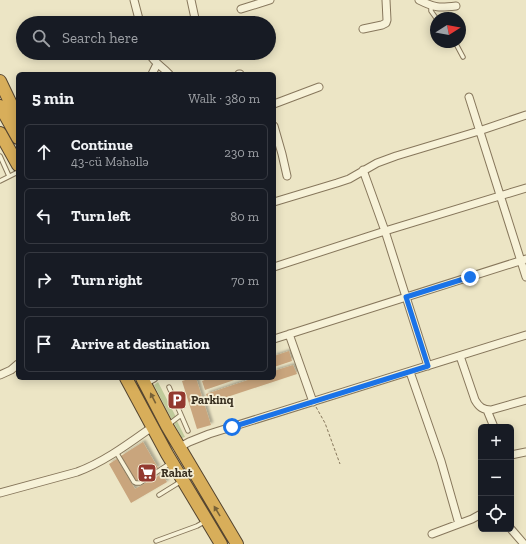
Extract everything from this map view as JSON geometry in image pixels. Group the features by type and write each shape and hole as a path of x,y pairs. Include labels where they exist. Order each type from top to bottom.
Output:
{"highway":[{"path":"0,81 16,117"},
{"path":"0,106 16,134"},
{"path":"0,133 16,162"},
{"path":"0,143 16,163"},
{"path":"127,380 172,462 221,544"},
{"path":"147,380 167,426 237,544"}],"street":[{"path":"134,0 138,16"},
{"path":"191,0 194,16"},
{"path":"242,9 270,0"},
{"path":"363,29 386,23 386,0"},
{"path":"419,0 430,6 440,8 456,6"},
{"path":"154,60 168,72"},
{"path":"153,72 157,64"},
{"path":"276,103 319,88"},
{"path":"469,97 500,196 523,260 526,277"},
{"path":"276,201 349,179 377,163 396,156 526,115"},
{"path":"276,133 287,176"},
{"path":"363,170 385,231 428,366"},
{"path":"276,266 526,188"},
{"path":"276,338 523,260"},
{"path":"289,334 313,402"},
{"path":"180,447 197,438 526,335"},
{"path":"460,356 475,400 481,408 491,410 526,400"},
{"path":"0,375 16,366"},
{"path":"410,372 441,461 459,524"},
{"path":"487,410 493,424"},
{"path":"0,493 89,468 116,452 152,427"},
{"path":"514,454 526,452"},
{"path":"432,534 478,515"},
{"path":"514,532 524,544"}],"lane":[{"path":"430,6 432,12"},
{"path":"458,48 463,57"},
{"path":"0,156 9,176"},
{"path":"0,180 16,173"},
{"path":"169,387 188,431"},
{"path":"167,426 181,415"},
{"path":"116,452 136,484 140,483 172,462"},
{"path":"159,495 183,480"},
{"path":"156,541 197,526 207,520"}],"path":[{"path":"313,402 325,423 340,464"}],"green space":[{"path":"158,382 176,417 172,420 154,385"},
{"path":"177,421 185,437 182,438 174,423"}],"building":[{"path":"289,351 292,361 276,366 276,355"},
{"path":"293,365 297,374 209,403 206,394 248,380 276,380 276,370"},
{"path":"197,380 211,425 197,429 182,381"},
{"path":"205,380 234,380 205,390 202,381"},
{"path":"143,442 158,468 136,481 121,456"},
{"path":"117,459 135,489 162,474 167,482 131,503 109,464"}],"place":[{"name":"Parkinq","path":"177,400"},
{"name":"Rahat","path":"147,473"}],"route":[{"path":"232,427 428,366 406,297 470,277"}]}
